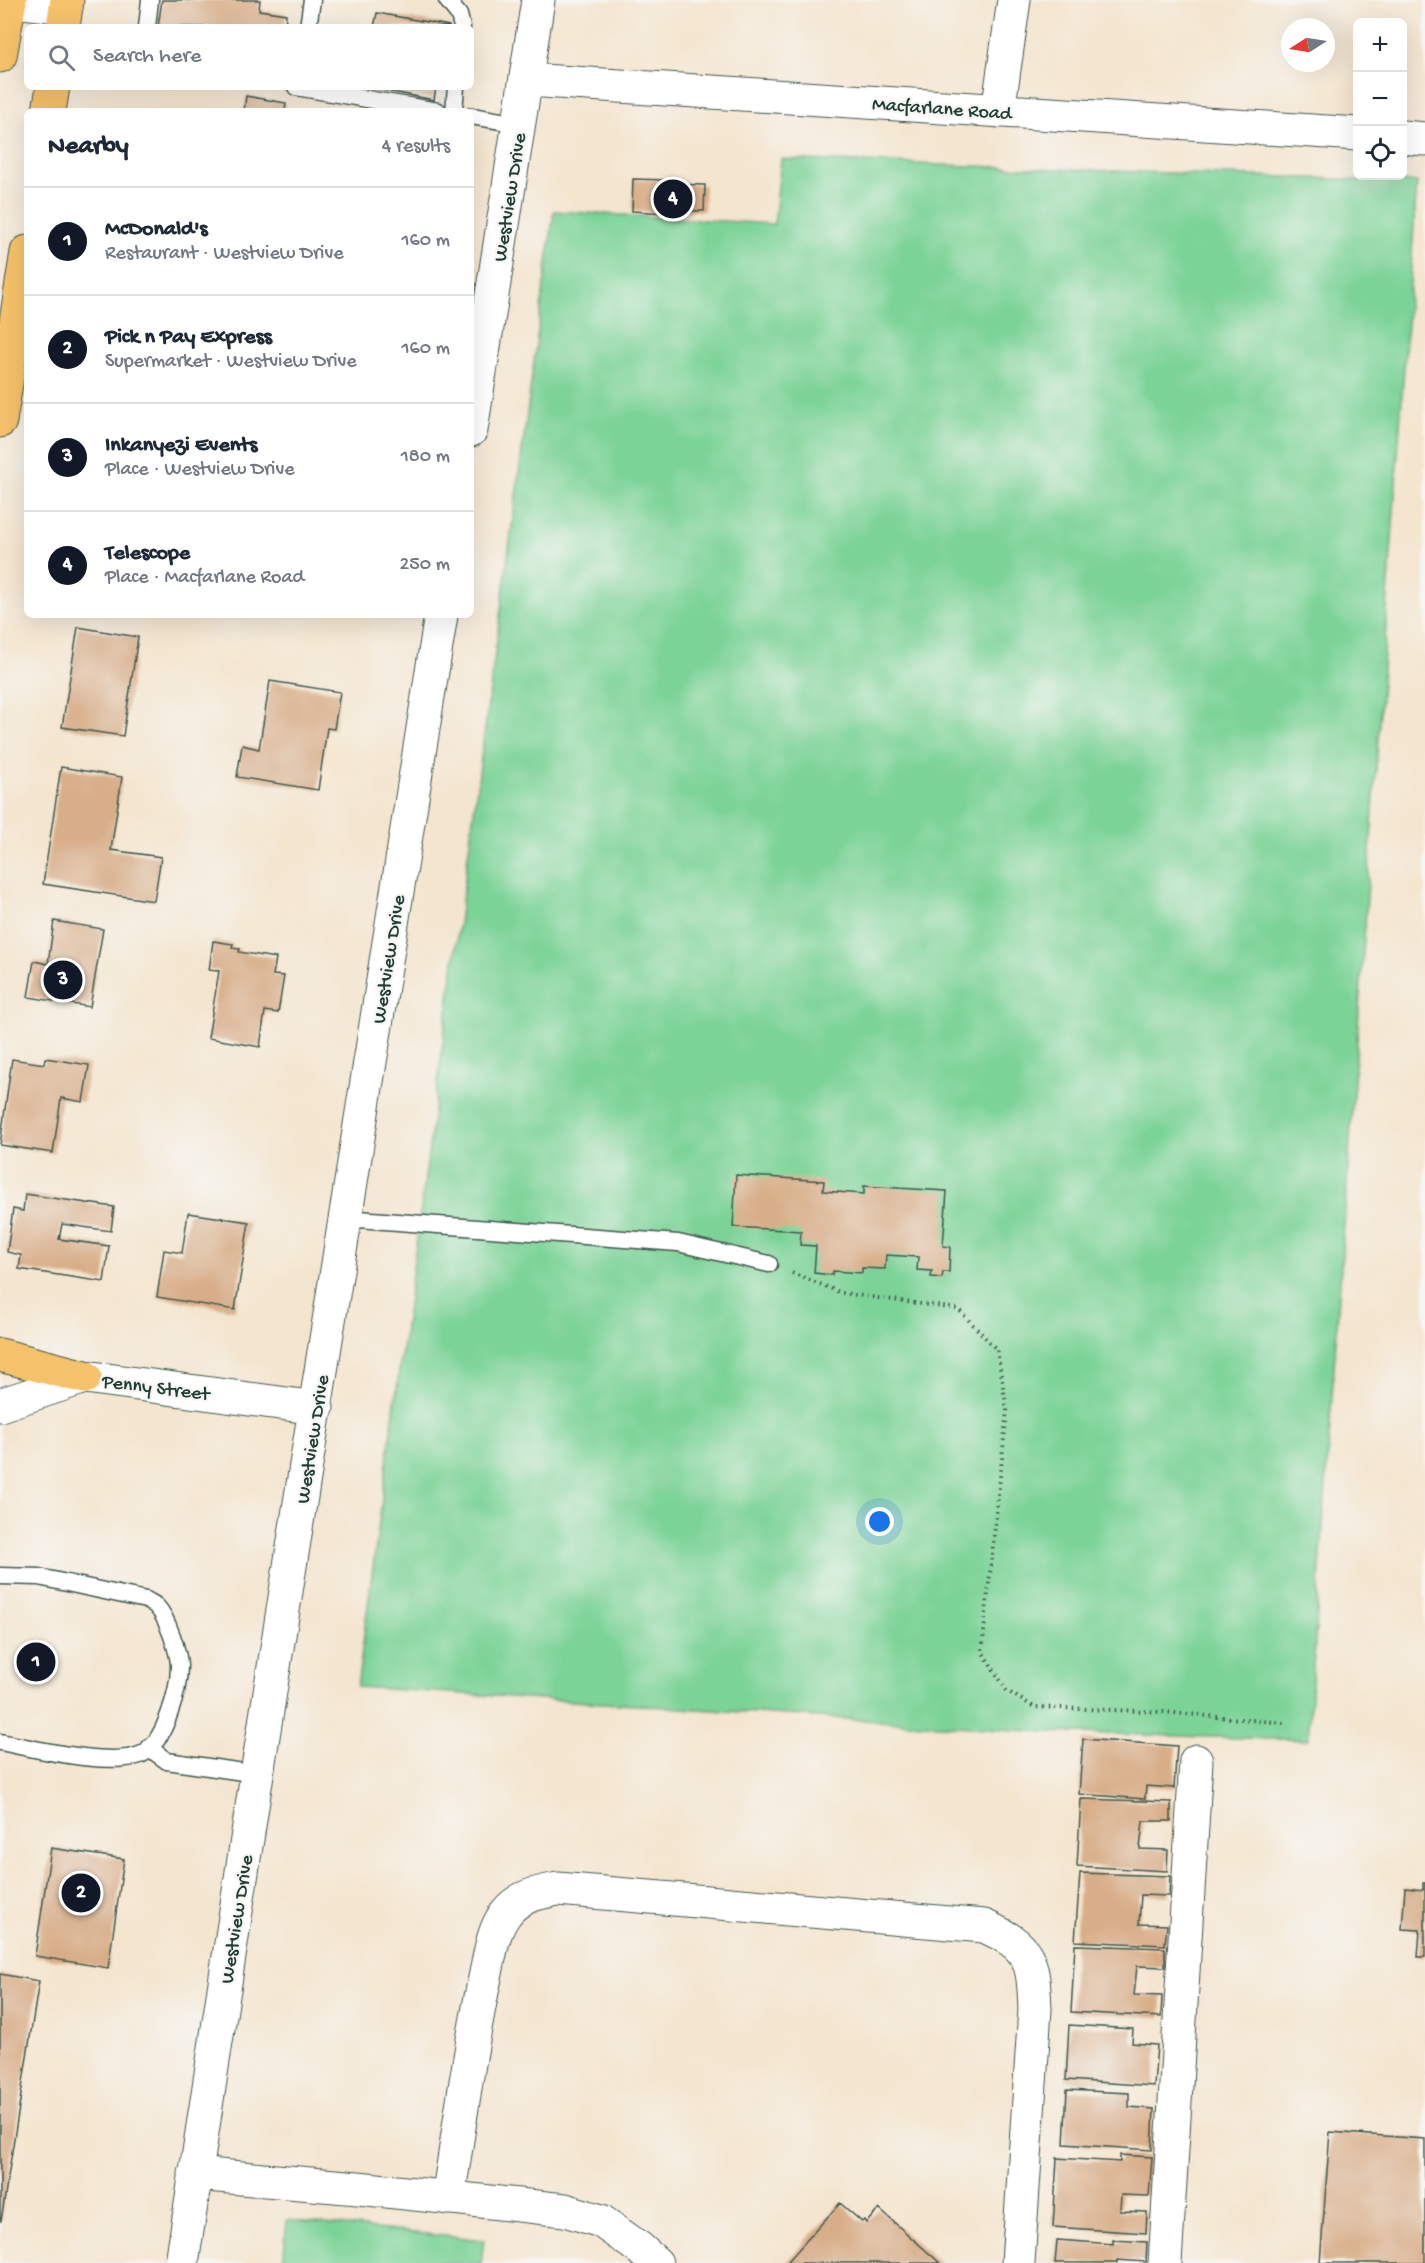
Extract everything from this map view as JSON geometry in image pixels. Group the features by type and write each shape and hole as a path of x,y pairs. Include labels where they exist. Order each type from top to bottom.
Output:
{"main road":[{"path":"0,56 8,0"},
{"path":"50,108 52,90"},
{"path":"0,421 24,271"},
{"path":"0,1354 85,1377"}],"street":[{"path":"8,0 65,11"},
{"name":"Westview Drive","path":"474,411 538,0"},
{"path":"998,111 1014,0"},
{"name":"Macfarlane Road","path":"527,80 1353,134"},
{"path":"1407,137 1425,139"},
{"name":"Westview Drive","path":"182,2263 257,1774 441,618"},
{"name":"Penny Street","path":"0,1405 85,1377 316,1408"},
{"path":"1165,2263 1196,1761"},
{"path":"448,2198 480,2002 495,1933 505,1914 517,1900 558,1889 984,1926 1016,1943 1026,1956 1033,1973 1035,2009 1018,2263"},
{"path":"195,2174 565,2210 601,2221 656,2263"}],"lane":[{"path":"147,24 150,0"},
{"path":"308,24 312,0"},
{"path":"447,0 459,15 461,24"},
{"path":"318,90 421,108"},
{"path":"454,108 456,90"},
{"path":"474,116 520,124"},
{"path":"345,1218 678,1243 769,1264"},
{"path":"0,1576 39,1577 146,1600 158,1607 171,1633 179,1665 167,1723 158,1738 145,1752 129,1758 93,1757 67,1755 0,1742"},
{"path":"149,1748 167,1761 257,1774"}],"path":[{"path":"769,1264 842,1293 958,1309 997,1350 1006,1410 982,1651 1007,1691 1034,1707 1164,1713 1285,1723"}],"green space":[{"path":"781,159 1417,182 1308,1740 1048,1732 357,1687 554,211 774,224"},
{"path":"287,2220 484,2240 481,2263 283,2263"}],"building":[{"path":"162,0 260,0 259,10 286,14 285,24 158,24"},
{"path":"377,13 438,24 375,24"},
{"path":"383,90 436,90 434,100"},
{"path":"246,96 286,103 285,108 244,108"},
{"path":"633,179 668,180 668,184 705,185 704,211 665,210 665,213 632,211"},
{"path":"78,627 138,637 123,736 62,727"},
{"path":"270,681 340,692 334,729 327,728 318,790 237,777 242,745 259,749"},
{"path":"61,767 122,777 111,850 161,857 154,901 43,884"},
{"path":"54,921 103,929 90,1007 28,997 34,961 48,964"},
{"path":"213,941 233,944 232,948 240,949 239,952 276,958 273,975 284,976 278,1013 265,1011 260,1047 208,1038 219,971 209,970"},
{"path":"45,1058 89,1065 83,1102 61,1098 53,1153 0,1145 12,1059 44,1064"},
{"path":"736,1175 824,1181 823,1191 864,1194 864,1186 947,1191 943,1246 950,1247 949,1272 943,1272 942,1278 931,1277 932,1271 917,1270 918,1257 886,1255 885,1269 862,1268 862,1273 833,1271 832,1275 814,1273 816,1246 800,1245 801,1231 733,1227"},
{"path":"25,1194 114,1207 111,1231 62,1224 59,1239 109,1246 104,1282 19,1269 21,1255 7,1252 13,1209 23,1211"},
{"path":"188,1213 249,1222 235,1310 157,1297 164,1250 182,1253"},
{"path":"1083,1739 1177,1746 1174,1788 1146,1786 1145,1799 1079,1794"},
{"path":"1081,1799 1171,1802 1171,1821 1143,1821 1140,1849 1168,1850 1167,1871 1077,1866"},
{"path":"51,1848 124,1859 108,1968 35,1956"},
{"path":"1080,1873 1170,1876 1169,1896 1141,1895 1139,1924 1167,1925 1165,1945 1075,1941"},
{"path":"1423,1883 1425,1883 1425,1957 1418,1957 1420,1930 1402,1929 1405,1888 1423,1890"},
{"path":"1075,1945 1165,1948 1165,1967 1137,1966 1134,1995 1162,1996 1161,2017 1071,2012"},
{"path":"0,1974 39,1981 1,2221 0,2221"},
{"path":"1069,2025 1133,2029 1132,2043 1157,2045 1154,2086 1066,2080"},
{"path":"1067,2090 1129,2093 1129,2107 1154,2109 1152,2150 1064,2144"},
{"path":"1330,2132 1425,2139 1425,2263 1320,2263"},
{"path":"1120,2155 1152,2157 1149,2196 1121,2195 1120,2211 1147,2212 1146,2233 1053,2227 1057,2158 1120,2162"},
{"path":"840,2203 866,2223 879,2209 940,2263 789,2263 788,2261"},
{"path":"1057,2240 1113,2244 1113,2240 1147,2242 1146,2262 1117,2260 1117,2263 1055,2263"}],"place":[{"name":"Telescope","path":"673,199"},
{"name":"Inkanyezi Events","path":"63,980"},
{"name":"McDonald's","path":"36,1662"},
{"name":"Pick n Pay Express","path":"81,1893"}]}
